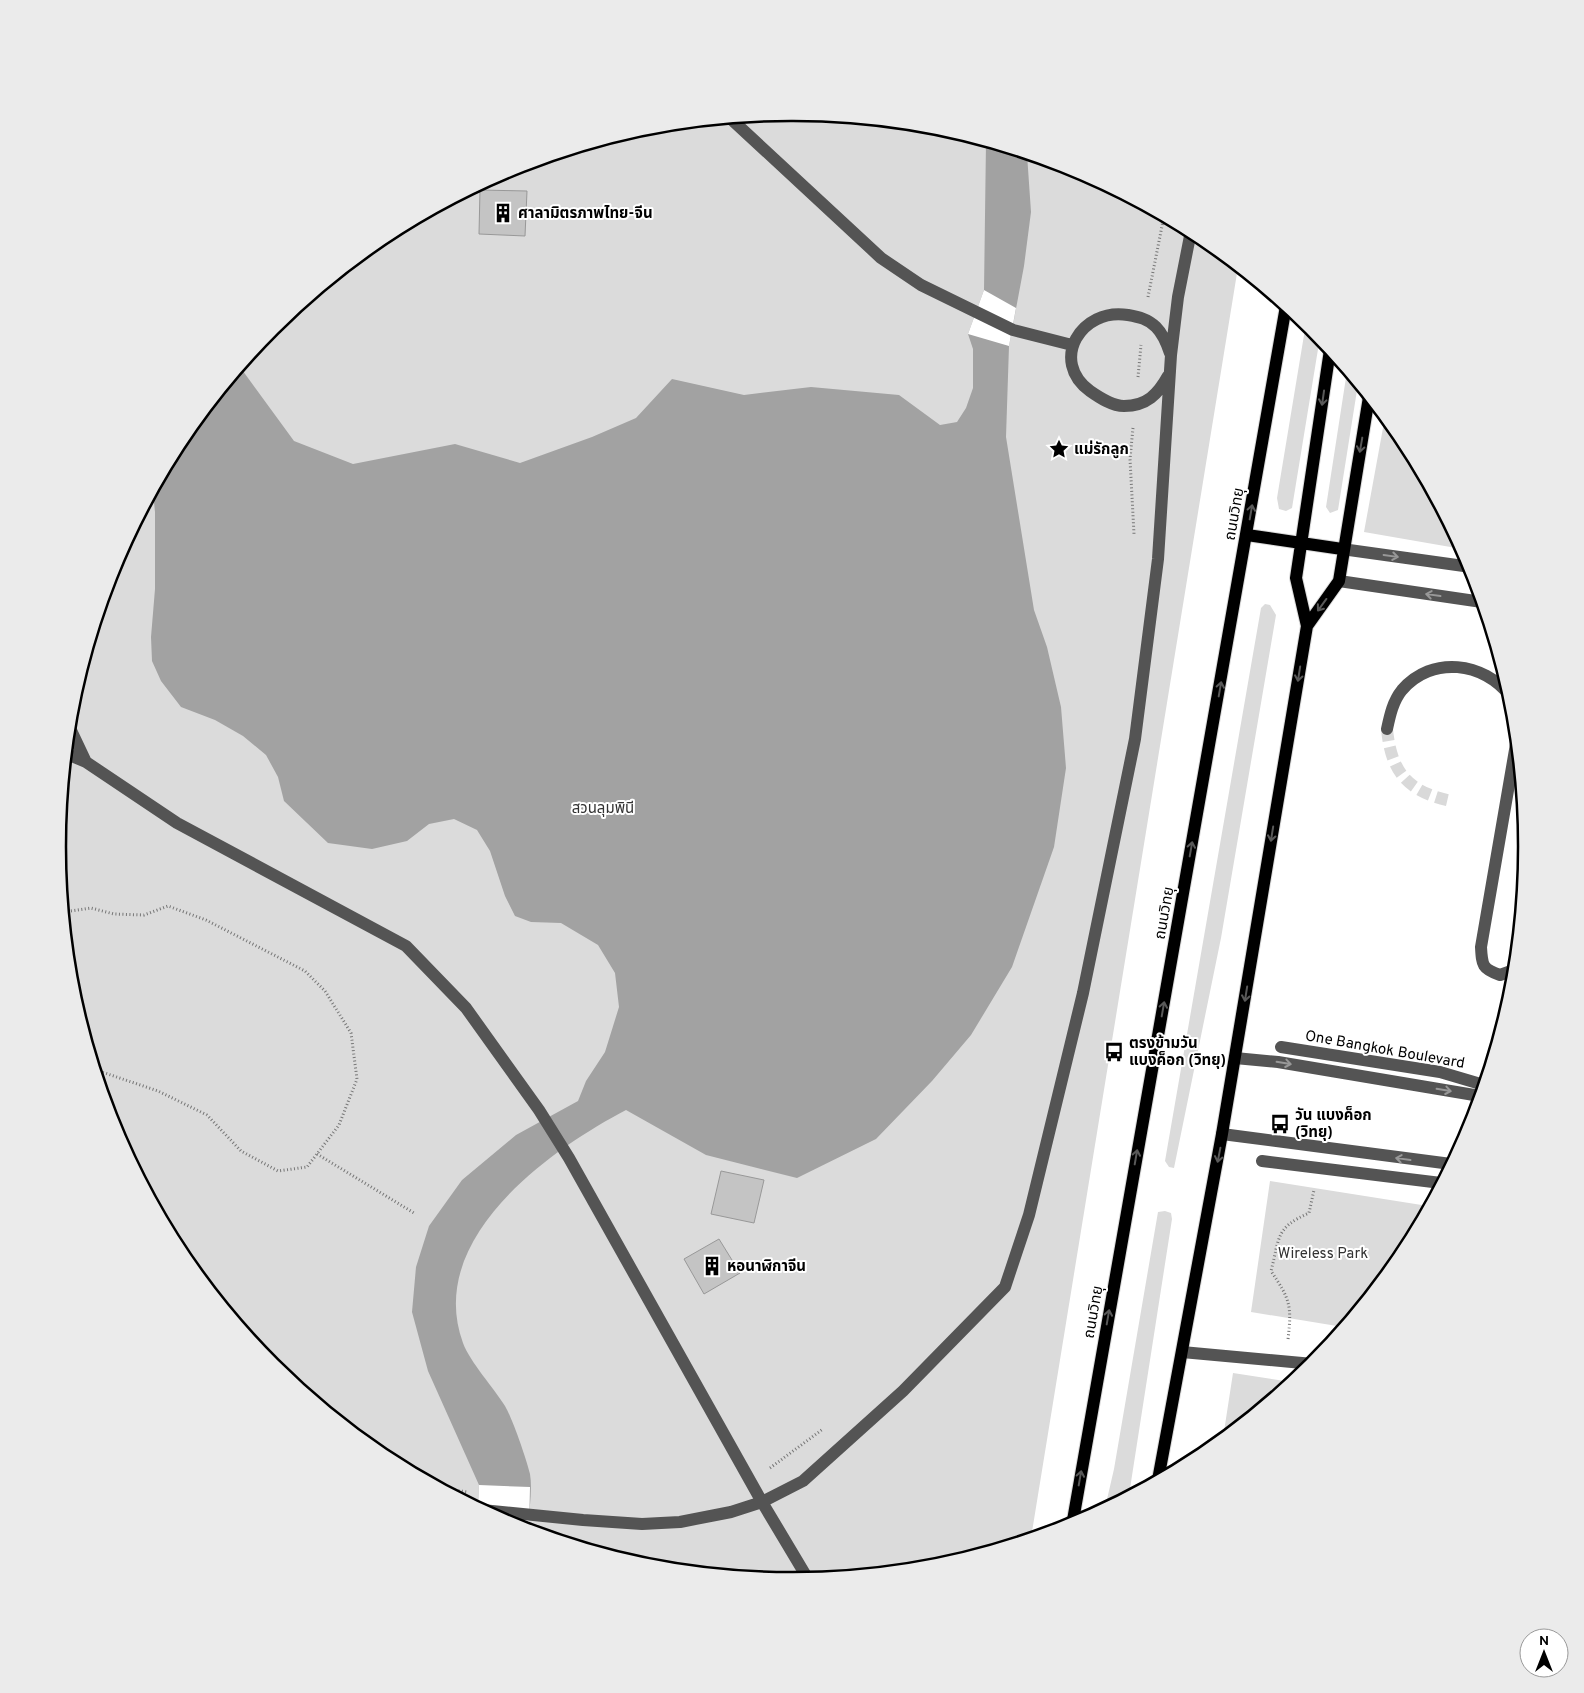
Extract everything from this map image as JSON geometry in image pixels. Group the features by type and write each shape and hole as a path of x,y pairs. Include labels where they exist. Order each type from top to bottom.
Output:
{"main road":[{"name":"ถนนวิทยุ","path":"1074,1515 1285,314"},
{"path":"1159,1472 1222,1134 1307,626 1296,578 1329,358"},
{"path":"1307,626 1339,581 1342,549 1368,405"},
{"path":"1247,535 1342,549"}],"street":[{"path":"735,123 881,258 921,285 1013,330 1072,345"},
{"path":"502,1511 642,1524 680,1522 731,1512 762,1502 803,1480 903,1391 1005,1287 1029,1215 1081,1002 1135,739 1158,559 1171,354 1178,298 1189,239"},
{"path":"1170,371 1162,387 1151,399 1136,405 1122,406 1110,403 1084,387 1076,375 1072,359 1072,345 1082,330 1094,319 1108,315 1144,318 1156,327 1171,354"},
{"path":"1342,549 1461,566"},
{"path":"1339,581 1475,601"},
{"path":"1386,729 1391,708 1402,690 1419,675 1440,668 1461,666 1482,672 1499,682"},
{"path":"74,738 86,762"},
{"path":"72,756 86,762 177,822 406,946 466,1008 539,1110 569,1158 762,1502 804,1572"},
{"path":"1507,973 1500,975 1488,971 1482,963 1481,947 1513,762"},
{"name":"One Bangkok Boulevard","path":"1281,1047 1440,1072 1478,1083"},
{"path":"1235,1058 1278,1062 1474,1095"},
{"path":"1222,1134 1445,1163"},
{"path":"1262,1161 1435,1182"},
{"path":"1182,1352 1302,1363"}],"path":[{"path":"1135,542 1130,459 1144,318 1163,223"},
{"path":"69,911 91,908 114,914 144,915 168,906 206,920 305,970 325,992 351,1034 357,1079 339,1126 307,1167 278,1171 241,1151 207,1115 158,1091 103,1072"},
{"path":"317,1154 414,1213"},
{"path":"1286,1362 1291,1314 1287,1296 1271,1271 1281,1232 1290,1222 1309,1213 1319,1167"},
{"path":"750,1479 766,1471 827,1426"},
{"path":"459,1491 469,1492"}],"green space":[{"name":"สวนลุมพินี","path":"745,122 839,122 887,127 980,145 1070,176 1113,196 1155,218 1195,243 1237,273 1032,1531 980,1548 934,1558 887,1566 839,1571 745,1571 697,1566 604,1548 514,1517 429,1475 389,1450 350,1422 313,1392 246,1325 216,1288 163,1209 121,1124 105,1080 80,988 72,941 66,847 68,799 72,752 80,705 91,659 121,569 141,526 163,484 216,405 246,368 313,301 389,243 429,218 514,176 559,159 604,145 697,127"},
{"path":"1304,332 1318,347 1292,508 1286,511 1279,509 1277,498"},
{"path":"1346,378 1357,391 1338,510 1330,513 1326,507"},
{"path":"1383,426 1421,484 1453,547 1364,532"},
{"path":"1265,604 1270,605 1276,615 1221,938 1174,1168 1169,1167 1165,1161 1261,608"},
{"name":"Wireless Park","path":"1270,1181 1423,1205 1368,1288 1337,1326 1251,1312"},
{"path":"1165,1211 1171,1213 1172,1219 1130,1488 1107,1500 1114,1469 1158,1212"},
{"path":"1233,1373 1283,1381 1271,1392 1224,1429"}],"shaded area":[{"path":"986,147 1027,160 1031,212 1024,266 1009,346 1006,437 1034,610 1047,647 1061,707 1066,768 1054,847 1012,967 971,1035 932,1081 876,1139 797,1178 706,1155 626,1110 562,1149 530,1174 501,1203 477,1234 461,1268 456,1305 466,1350 505,1406 526,1459 531,1488 529,1523 478,1500 479,1485 428,1371 412,1312 416,1267 429,1226 462,1180 516,1135 578,1101 586,1081 605,1052 619,1007 615,973 598,945 561,923 531,922 515,916 505,896 490,851 477,830 454,819 429,824 407,841 372,849 328,843 284,801 278,777 266,755 243,736 215,720 181,707 161,681 152,661 151,637 155,589 154,501 189,443 243,371 294,441 353,464 455,444 520,463 592,437 636,418 672,379 744,395 811,387 899,395 940,425 957,422 966,408 973,388 973,349 968,334 984,290"}],"pier":[{"path":"984,290 1016,308 1009,346 968,334"},
{"path":"479,1485 530,1487 529,1523 514,1517 478,1500"}],"building":[{"name":"ศาลามิตรภาพไทย-จีน","path":"484,190 527,191 525,236 479,234 480,192"},
{"path":"721,1171 764,1180 754,1223 711,1214"},
{"name":"หอนาฬิกาจีน","path":"719,1239 740,1273 704,1294 684,1259"}],"tunnel":[{"path":"1387,729 1393,757 1404,778 1423,792 1451,801"}],"place":[{"name":"ศาลามิตรภาพไทย-จีน","path":"503,213"},
{"name":"แม่รักลูก","path":"1059,449"},
{"name":"ตรงข้ามวัน แบงค็อก (วิทยุ)","path":"1114,1052"},
{"name":"วัน แบงค็อก (วิทยุ)","path":"1280,1124"},
{"name":"หอนาฬิกาจีน","path":"712,1266"}]}
